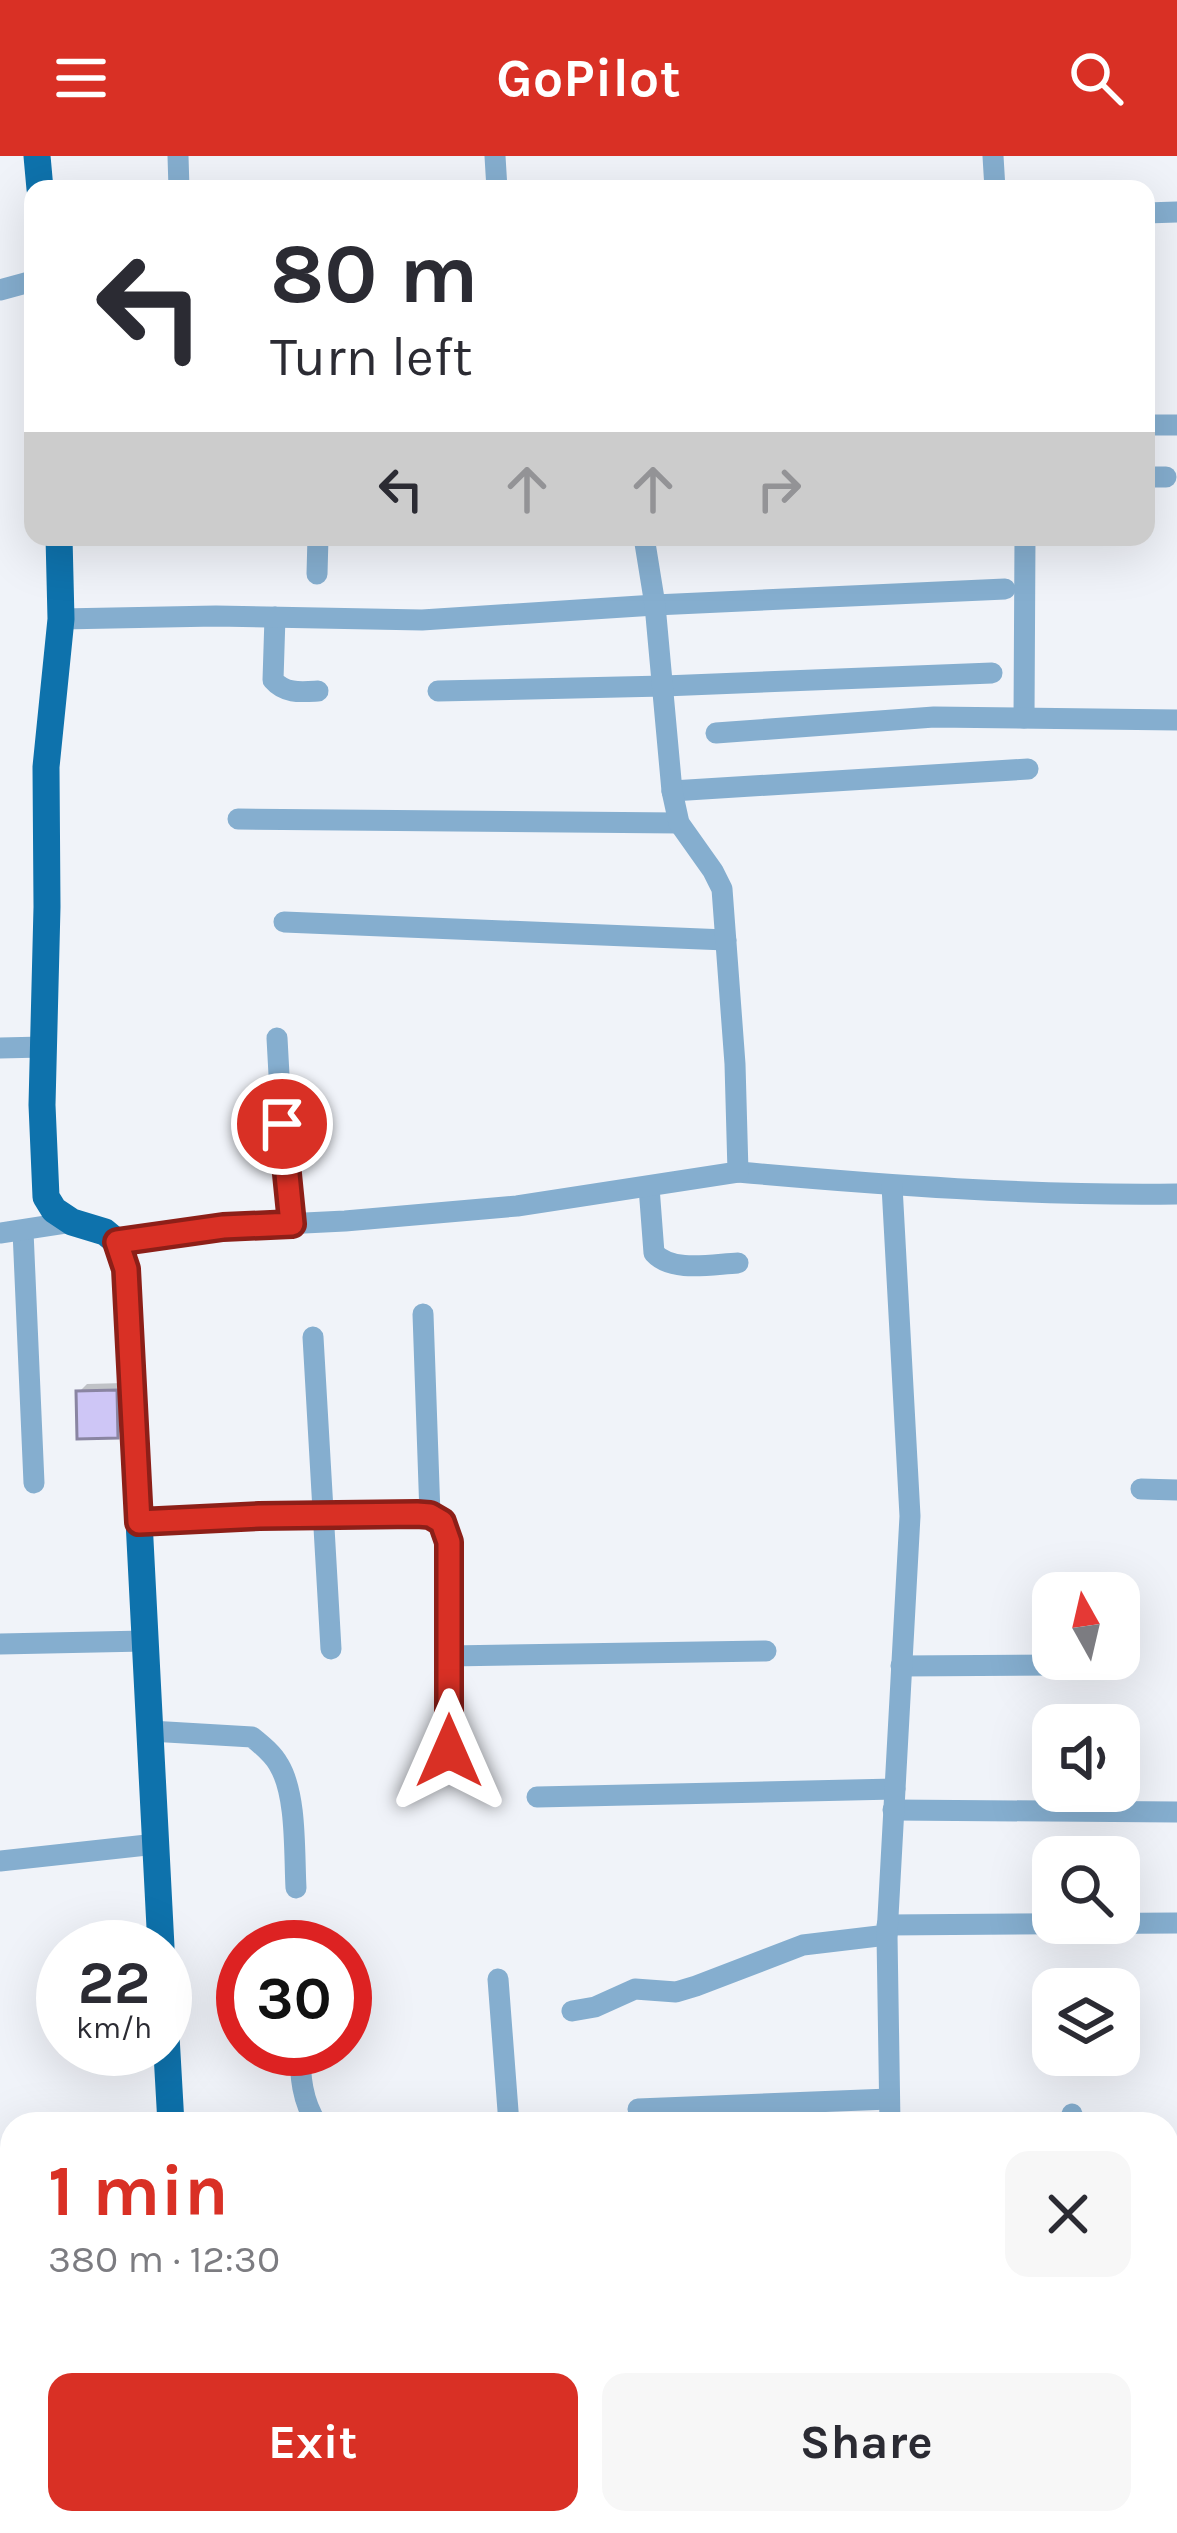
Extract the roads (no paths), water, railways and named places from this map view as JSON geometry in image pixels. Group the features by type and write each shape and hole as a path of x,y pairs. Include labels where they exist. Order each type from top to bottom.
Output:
{"main road":[{"path":"59,546 61,619 46,767 42,1105 46,1197 54,1210 117,1242 126,1269 160,1920"},
{"path":"168,2076 170,2112"}],"street":[{"path":"317,574 318,546"},
{"path":"645,546 679,823 722,889 738,1172"},
{"path":"1024,718 1025,546"},
{"path":"61,619 422,620 1005,589"},
{"path":"274,617 273,680 295,692 318,691"},
{"path":"438,691 992,673"},
{"path":"716,733 934,716 1177,720"},
{"path":"672,791 1028,769"},
{"path":"238,819 679,823"},
{"path":"284,922 726,940"},
{"path":"277,1038 292,1224"},
{"path":"0,1048 43,1047"},
{"path":"117,1242 223,1227 517,1206 738,1172 892,1186 1177,1194"},
{"path":"890,2112 887,1930 910,1516 892,1186"},
{"path":"649,1187 654,1253 661,1262 738,1263"},
{"path":"34,1483 12,1232 73,1222"},
{"path":"423,1314 430,1515"},
{"path":"313,1337 331,1649"},
{"path":"1141,1489 1177,1490"},
{"path":"139,1522 322,1515 430,1515 442,1522 449,1542 449,1751"},
{"path":"0,1644 145,1641"},
{"path":"449,1656 766,1651"},
{"path":"901,1666 1032,1665"},
{"path":"150,1732 252,1737 263,1746 280,1766 289,1792 296,1888"},
{"path":"537,1797 894,1799 1177,1812"},
{"path":"0,1861 156,1844"},
{"path":"572,2012 635,1989 676,1992 803,1945 887,1930 1177,1923"},
{"path":"498,1979 508,2112"},
{"path":"300,2076 310,2112"},
{"path":"638,2109 889,2099"}]}
